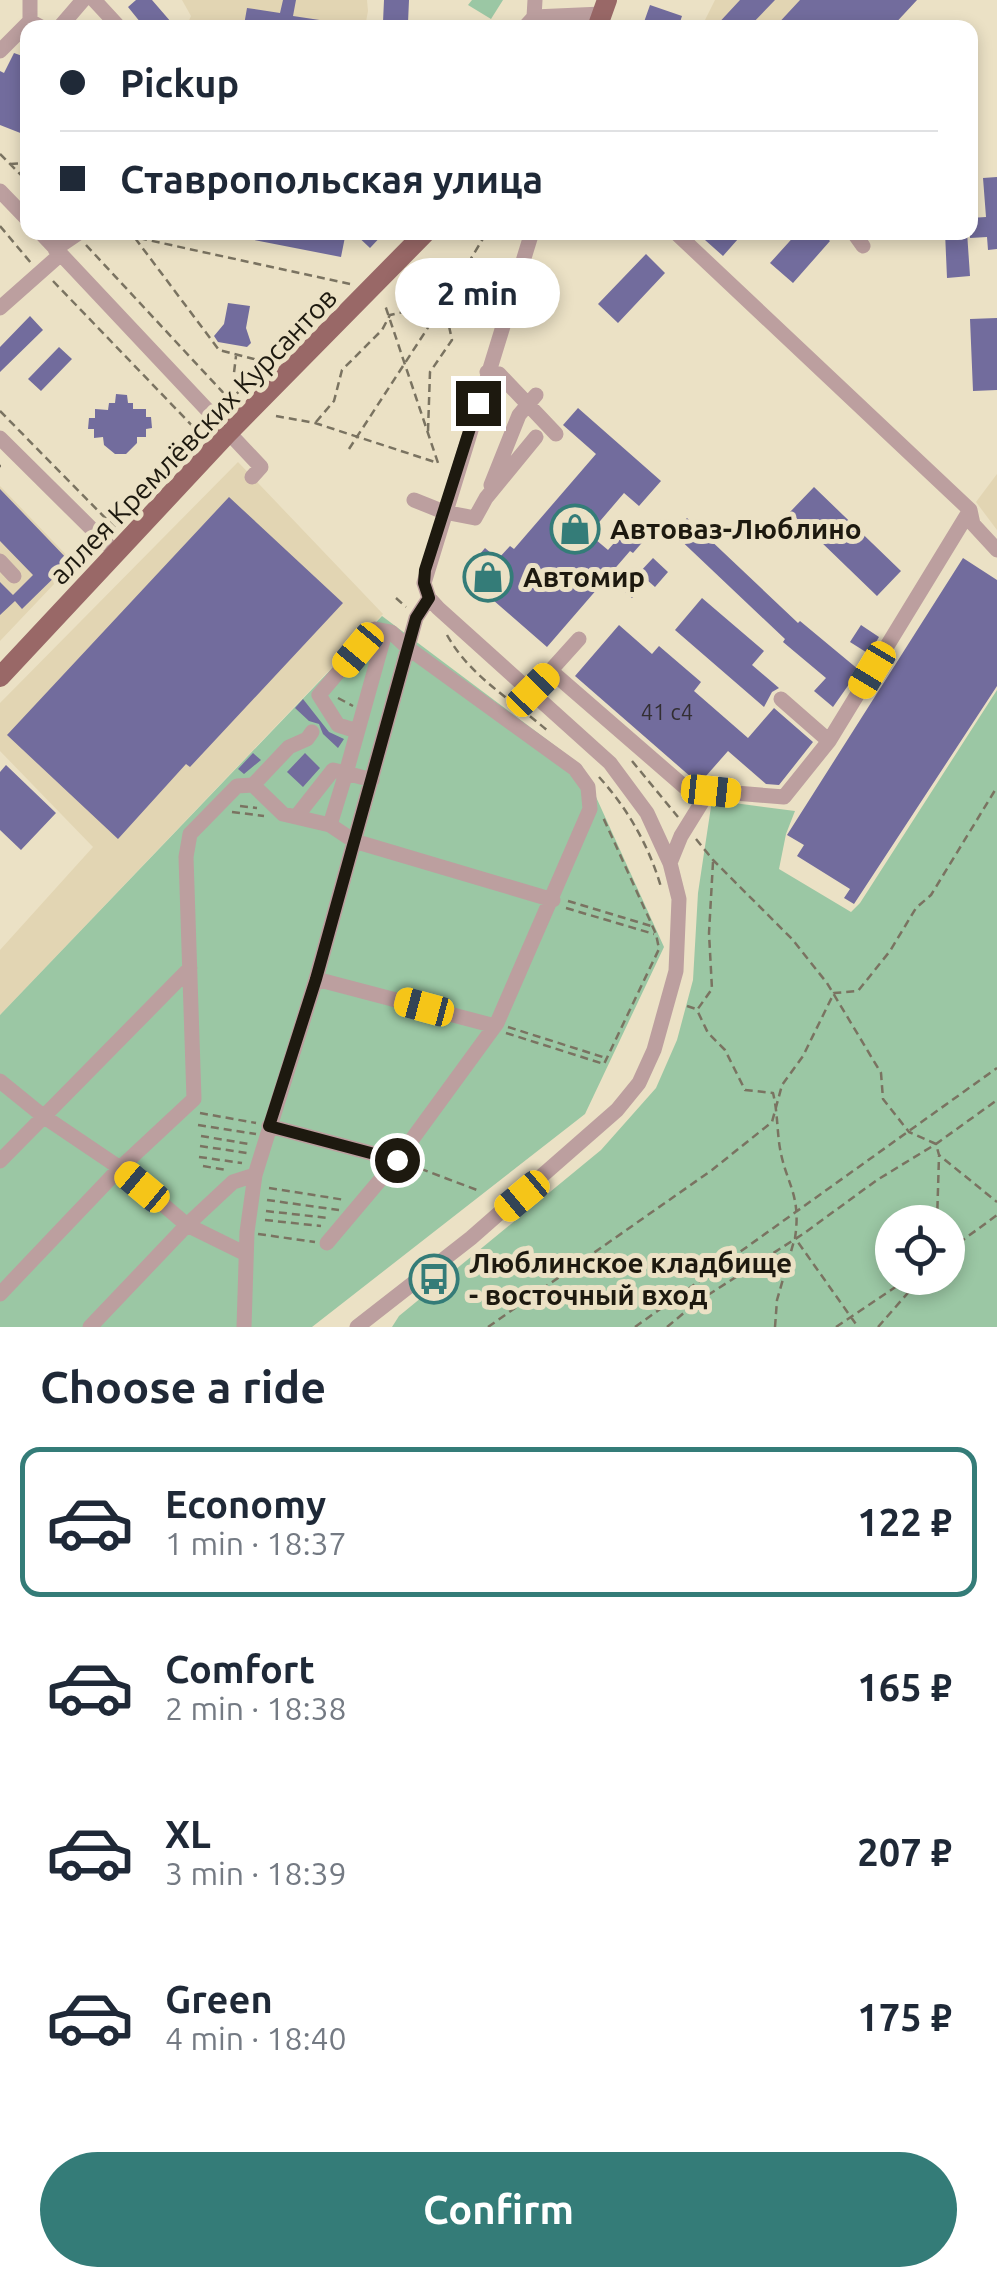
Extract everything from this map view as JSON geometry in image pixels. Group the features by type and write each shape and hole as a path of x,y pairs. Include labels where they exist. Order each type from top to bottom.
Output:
{"main road":[{"name":"аллея Кремлёвских Курсантов","path":"0,678 228,433 418,240"}],"street":[{"path":"66,20 83,0"},
{"path":"94,0 113,20"},
{"path":"531,15 603,19"},
{"path":"0,52 20,37"},
{"path":"0,190 20,211"},
{"path":"47,240 261,467 252,477"},
{"path":"0,308 71,240"},
{"path":"357,1327 471,1238 617,1110 639,1083 654,1050 676,971 679,900 670,863 647,813 610,763 429,598 424,583 529,240"},
{"path":"683,240 970,510 973,524 997,550"},
{"path":"488,372 498,374 533,399 556,434"},
{"path":"414,500 444,512 476,518 505,446 533,399"},
{"path":"486,498 536,437"},
{"path":"0,438 117,554"},
{"path":"670,863 684,831 711,791 784,797 829,741 970,510"},
{"path":"0,562 14,576"},
{"path":"244,1327 246,1254 256,1177 316,979 416,618 429,598"},
{"path":"327,1244 397,1160 496,1025 590,809 588,787 576,769 391,632 375,629 320,695 338,726 358,731"},
{"path":"330,826 384,633"},
{"path":"533,690 579,639"},
{"path":"551,671 702,802"},
{"path":"782,699 829,741"},
{"path":"0,1294 120,1168 194,1099 186,858 190,834 237,786 253,785 290,747 312,732"},
{"path":"282,810 333,770 372,780"},
{"path":"253,785 282,810 330,826 354,841 553,900"},
{"path":"661,841 684,831"},
{"path":"0,1162 190,968"},
{"path":"316,979 496,1025"},
{"path":"0,1082 120,1168 187,1225 246,1254"},
{"path":"90,1327 232,1182 397,1160"}],"path":[{"path":"0,154 20,174"},
{"path":"10,164 20,163"},
{"path":"0,226 207,441"},
{"path":"83,240 230,400"},
{"path":"136,240 219,350 269,363"},
{"path":"148,240 351,284"},
{"path":"349,449 482,240"},
{"path":"230,400 338,297"},
{"path":"428,432 430,372 452,340 444,303"},
{"path":"315,423 334,401 342,370 382,330 390,315 444,303 484,308"},
{"path":"276,416 315,423 438,463 385,305"},
{"path":"230,400 236,355"},
{"path":"0,411 118,531"},
{"path":"396,598 416,618"},
{"path":"444,630 492,690 503,692 551,734"},
{"path":"323,691 363,711"},
{"path":"630,759 684,831 759,904 834,993 848,1023 881,1073 883,1099 908,1132 936,1144"},
{"path":"591,768 627,812 662,892"},
{"path":"834,993 858,991 890,951 916,908 931,896 997,787"},
{"path":"218,803 278,818 282,810"},
{"path":"218,803 282,810"},
{"path":"218,803 266,805 282,810"},
{"path":"496,1025 604,1064 607,1058 659,950 656,934 601,814"},
{"path":"698,1010 712,989 708,933 713,860"},
{"path":"553,900 652,927"},
{"path":"553,900 656,934"},
{"path":"488,1327 772,1122 782,1085 802,1056 834,993"},
{"path":"687,1006 698,1010 708,1032 725,1050 745,1090 773,1093 779,1144 799,1210 777,1300 775,1327"},
{"path":"635,1327 997,1068"},
{"path":"668,1327 697,1302 997,1100"},
{"path":"184,1110 327,1244"},
{"path":"198,1125 256,1177 350,1215"},
{"path":"201,1136 256,1177 350,1215"},
{"path":"936,1144 937,1205"},
{"path":"200,1146 256,1177 350,1215"},
{"path":"939,1155 997,1202"},
{"path":"199,1157 350,1215"},
{"path":"397,1160 478,1190"},
{"path":"965,1239 997,1215"},
{"path":"795,1238 858,1327"},
{"path":"836,1327 884,1295"},
{"path":"878,1327 907,1295"}],"shaded area":[{"path":"182,0 367,0 368,11 366,20 189,20 191,16"},
{"path":"715,0 917,0 898,20 705,20"},
{"path":"238,462 383,614 0,1015 0,950 93,847 0,751 0,703"},
{"path":"997,474 997,530 976,502"},
{"path":"0,486 74,563 0,641"}],"green space":[{"path":"472,0 503,0 491,19 468,5"},
{"path":"382,616 582,766 664,947 585,1114 312,1327 0,1327 0,1015"},
{"path":"997,690 997,1327 392,1327 399,1316 601,1150 656,1088 677,1040 693,980 698,893 712,800 795,811 779,869 851,912"}],"building":[{"path":"136,0 152,0 169,20 139,20 128,7"},
{"path":"283,0 296,0 293,16 320,20 245,20 247,8 280,13"},
{"path":"384,0 409,0 408,20 383,20"},
{"path":"740,0 775,0 756,20 721,20"},
{"path":"800,0 917,0 898,20 781,20"},
{"path":"650,5 682,16 681,20 645,20"},
{"path":"14,53 20,55 20,133 0,125 0,71 4,73"},
{"path":"997,177 997,249 988,250 987,237 978,238 978,218 986,217 983,178"},
{"path":"254,240 344,240 341,257"},
{"path":"362,240 378,240 370,248"},
{"path":"705,240 737,240 723,256"},
{"path":"791,240 830,241 793,283 770,263"},
{"path":"945,240 968,240 970,276 947,278"},
{"path":"646,254 665,273 618,323 598,304"},
{"path":"228,303 250,306 246,328 251,343 247,347 218,342 214,336 224,324"},
{"path":"30,316 43,330 0,372 0,347"},
{"path":"997,318 997,390 973,391 970,319"},
{"path":"59,347 72,359 41,391 28,379"},
{"path":"116,394 127,395 133,409 146,409 146,417 151,417 152,428 146,429 146,437 137,437 137,443 126,454 115,454 104,445 103,437 94,438 94,429 88,429 95,409 108,410 109,403 115,403"},
{"path":"578,408 661,481 639,506 624,493 589,534 608,550 631,523 647,537 633,553 630,551 547,647 463,574 485,548 498,559 510,546 514,549 596,454 563,425"},
{"path":"814,487 901,571 877,596 790,512"},
{"path":"0,489 70,562 22,609 15,601 0,615 0,582 13,595 33,575 0,541"},
{"path":"229,497 343,603 118,839 7,735"},
{"path":"687,518 798,623 859,670 833,707 814,691 826,678 783,642 785,639 673,533"},
{"path":"653,558 668,572 655,587 647,580 632,598 623,590"},
{"path":"963,558 997,580 997,686 854,904 844,898 850,889 797,856 804,845 787,835"},
{"path":"702,598 764,651 752,665 779,688 772,692 764,707 675,630"},
{"path":"619,625 652,654 659,646 701,682 694,691 748,738 774,708 813,742 779,785 766,784 728,751 699,784 575,676"},
{"path":"861,625 879,637 869,654 850,642"},
{"path":"303,699 329,732 344,739 338,748 323,734 319,724 309,721 295,708"},
{"path":"253,753 261,760 244,774 238,769"},
{"path":"305,753 320,768 303,787 287,772"},
{"path":"6,765 56,813 21,850 0,830 0,772"}],"place":[{"name":"Автоваз-Люблино","path":"575,529"},
{"name":"Автомир","path":"488,577"},
{"name":"Люблинское кладбище - восточный вход","path":"434,1279"}],"route":[{"path":"397,1160 269,1126 316,979 416,618 429,598 425,570 478,403"}]}
